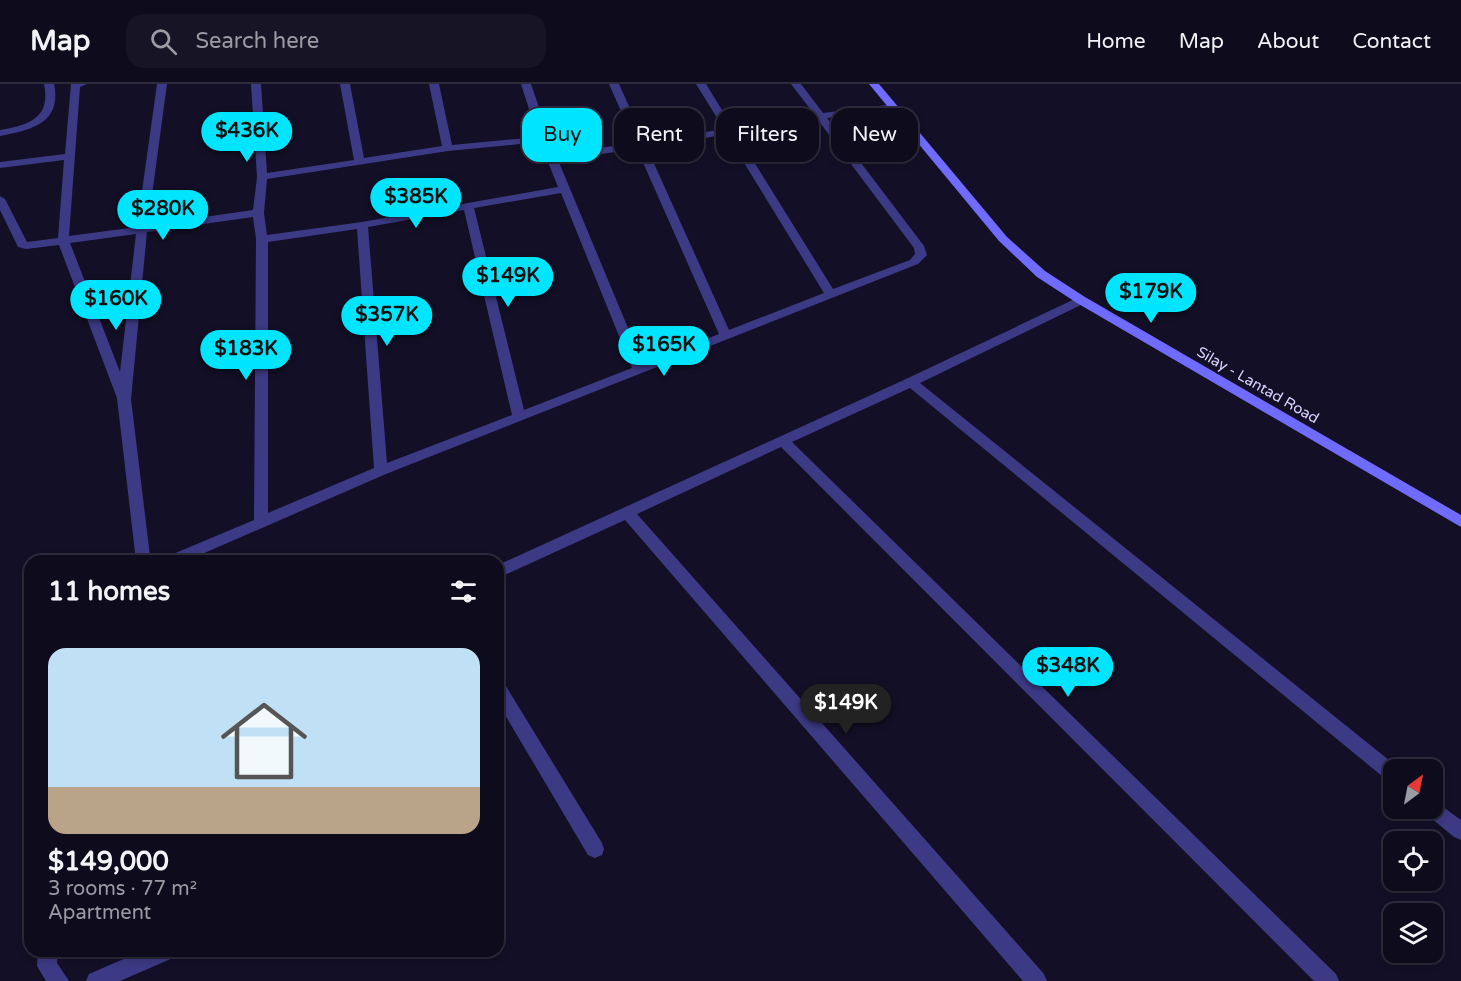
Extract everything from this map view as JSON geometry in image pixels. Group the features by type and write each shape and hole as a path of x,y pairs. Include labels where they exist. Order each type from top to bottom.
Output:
{"street":[{"path":"0,134 20,130 40,120 51,103 49,84"},
{"path":"82,84 75,84 63,241 124,399"},
{"path":"142,555 124,399 142,229 162,84"},
{"path":"256,84 262,177 258,213 262,238 261,524"},
{"path":"345,84 360,161"},
{"path":"434,84 448,148"},
{"path":"526,84 534,108"},
{"path":"614,84 625,108"},
{"path":"701,84 716,108"},
{"path":"796,84 813,108"},
{"name":"Silay - Lantad Road","path":"874,84 1003,239 1041,274 1080,300 1461,522"},
{"path":"186,555 381,471 914,262 921,255 920,248 819,116 892,106"},
{"path":"262,177 448,148 522,141"},
{"path":"0,165 70,156"},
{"path":"554,162 639,370"},
{"path":"649,162 726,336"},
{"path":"749,162 831,295"},
{"path":"262,238 362,225 564,189"},
{"path":"0,199 22,245 258,213"},
{"path":"468,205 519,417"},
{"path":"362,225 381,471"},
{"path":"504,569 911,382 1080,300"},
{"path":"911,382 1383,767"},
{"path":"783,441 1329,981"},
{"path":"628,513 1037,981"},
{"path":"504,698 596,849"},
{"path":"1443,816 1461,831"},
{"path":"48,957 47,966 59,981"},
{"path":"96,981 152,957"}]}
